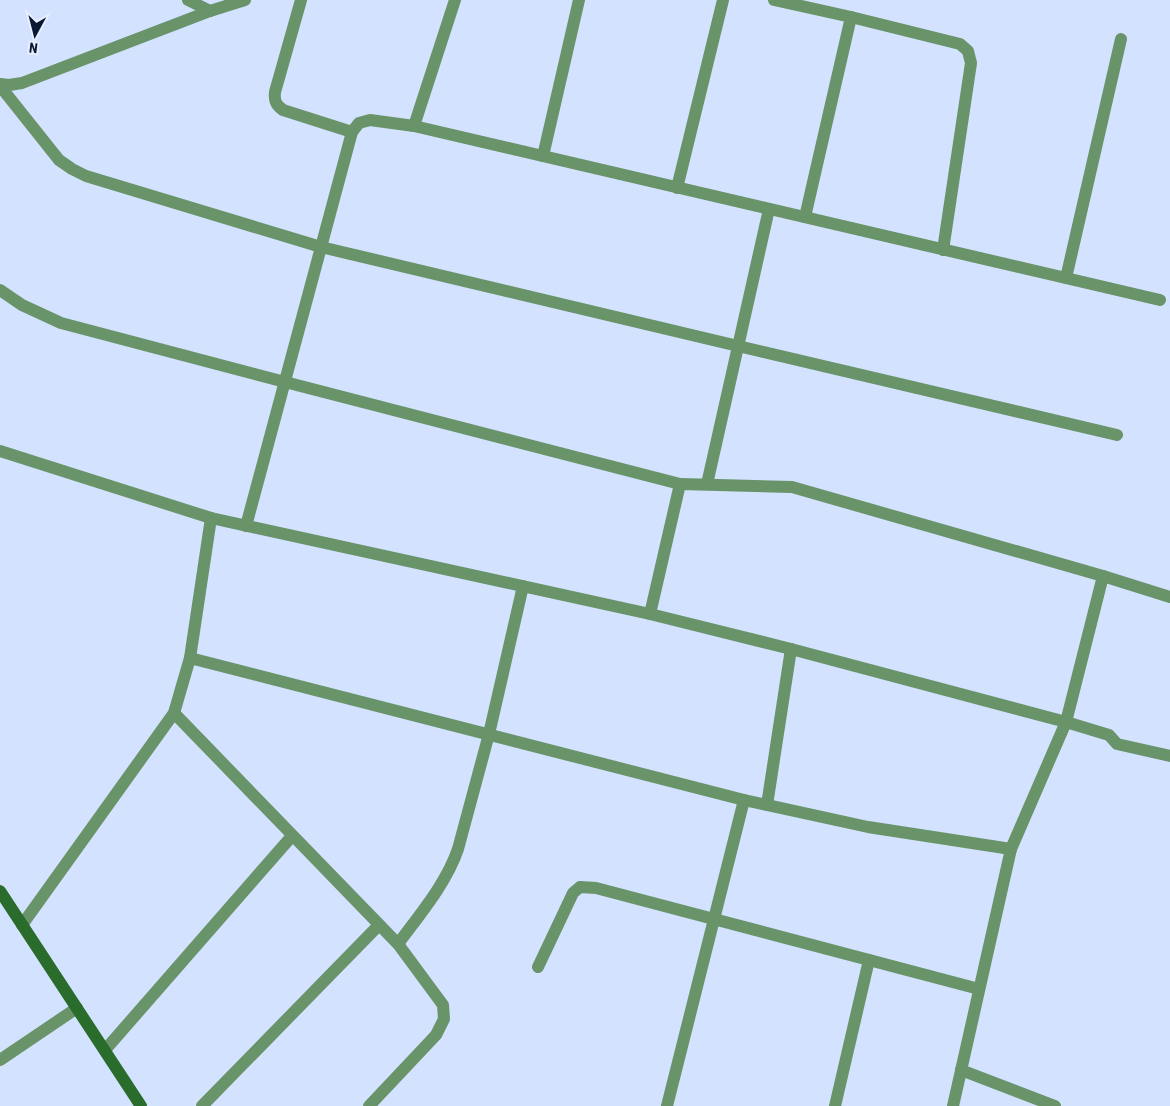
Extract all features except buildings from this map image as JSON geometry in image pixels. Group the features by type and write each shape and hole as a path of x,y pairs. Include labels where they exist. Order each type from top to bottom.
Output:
{"main road":[{"path":"0,891 141,1106"}],"street":[{"path":"188,0 210,11"},
{"path":"0,85 22,83 210,11 245,0"},
{"path":"301,0 274,100 277,106 283,110 352,132"},
{"path":"414,126 455,0"},
{"path":"543,156 579,0"},
{"path":"677,188 723,0"},
{"path":"774,0 960,44 968,51 971,63 943,250"},
{"path":"805,217 851,17"},
{"path":"1066,278 1121,39"},
{"path":"0,85 59,160 86,176 321,247 1117,435"},
{"path":"246,526 352,132 359,123 370,120 414,126 1160,300"},
{"path":"707,484 769,209"},
{"path":"0,290 22,305 61,323 285,382 680,484 792,487 1170,597"},
{"path":"0,451 211,518 650,614 791,649 1066,722 1109,735 1118,744 1170,756"},
{"path":"650,614 680,484"},
{"path":"22,924 174,713 190,658 211,518"},
{"path":"953,1106 1011,849 1066,722 1103,576"},
{"path":"398,944 453,864 489,734 523,586"},
{"path":"767,805 791,649"},
{"path":"190,658 744,800 868,827 1011,849"},
{"path":"174,713 398,944 443,1005 444,1020 436,1036 369,1106"},
{"path":"667,1106 744,800"},
{"path":"105,1050 292,836"},
{"path":"538,967 573,893 580,887 596,888 979,989"},
{"path":"202,1106 379,925"},
{"path":"835,1106 869,960"},
{"path":"0,1060 77,1008"},
{"path":"961,1070 1055,1106"}]}
